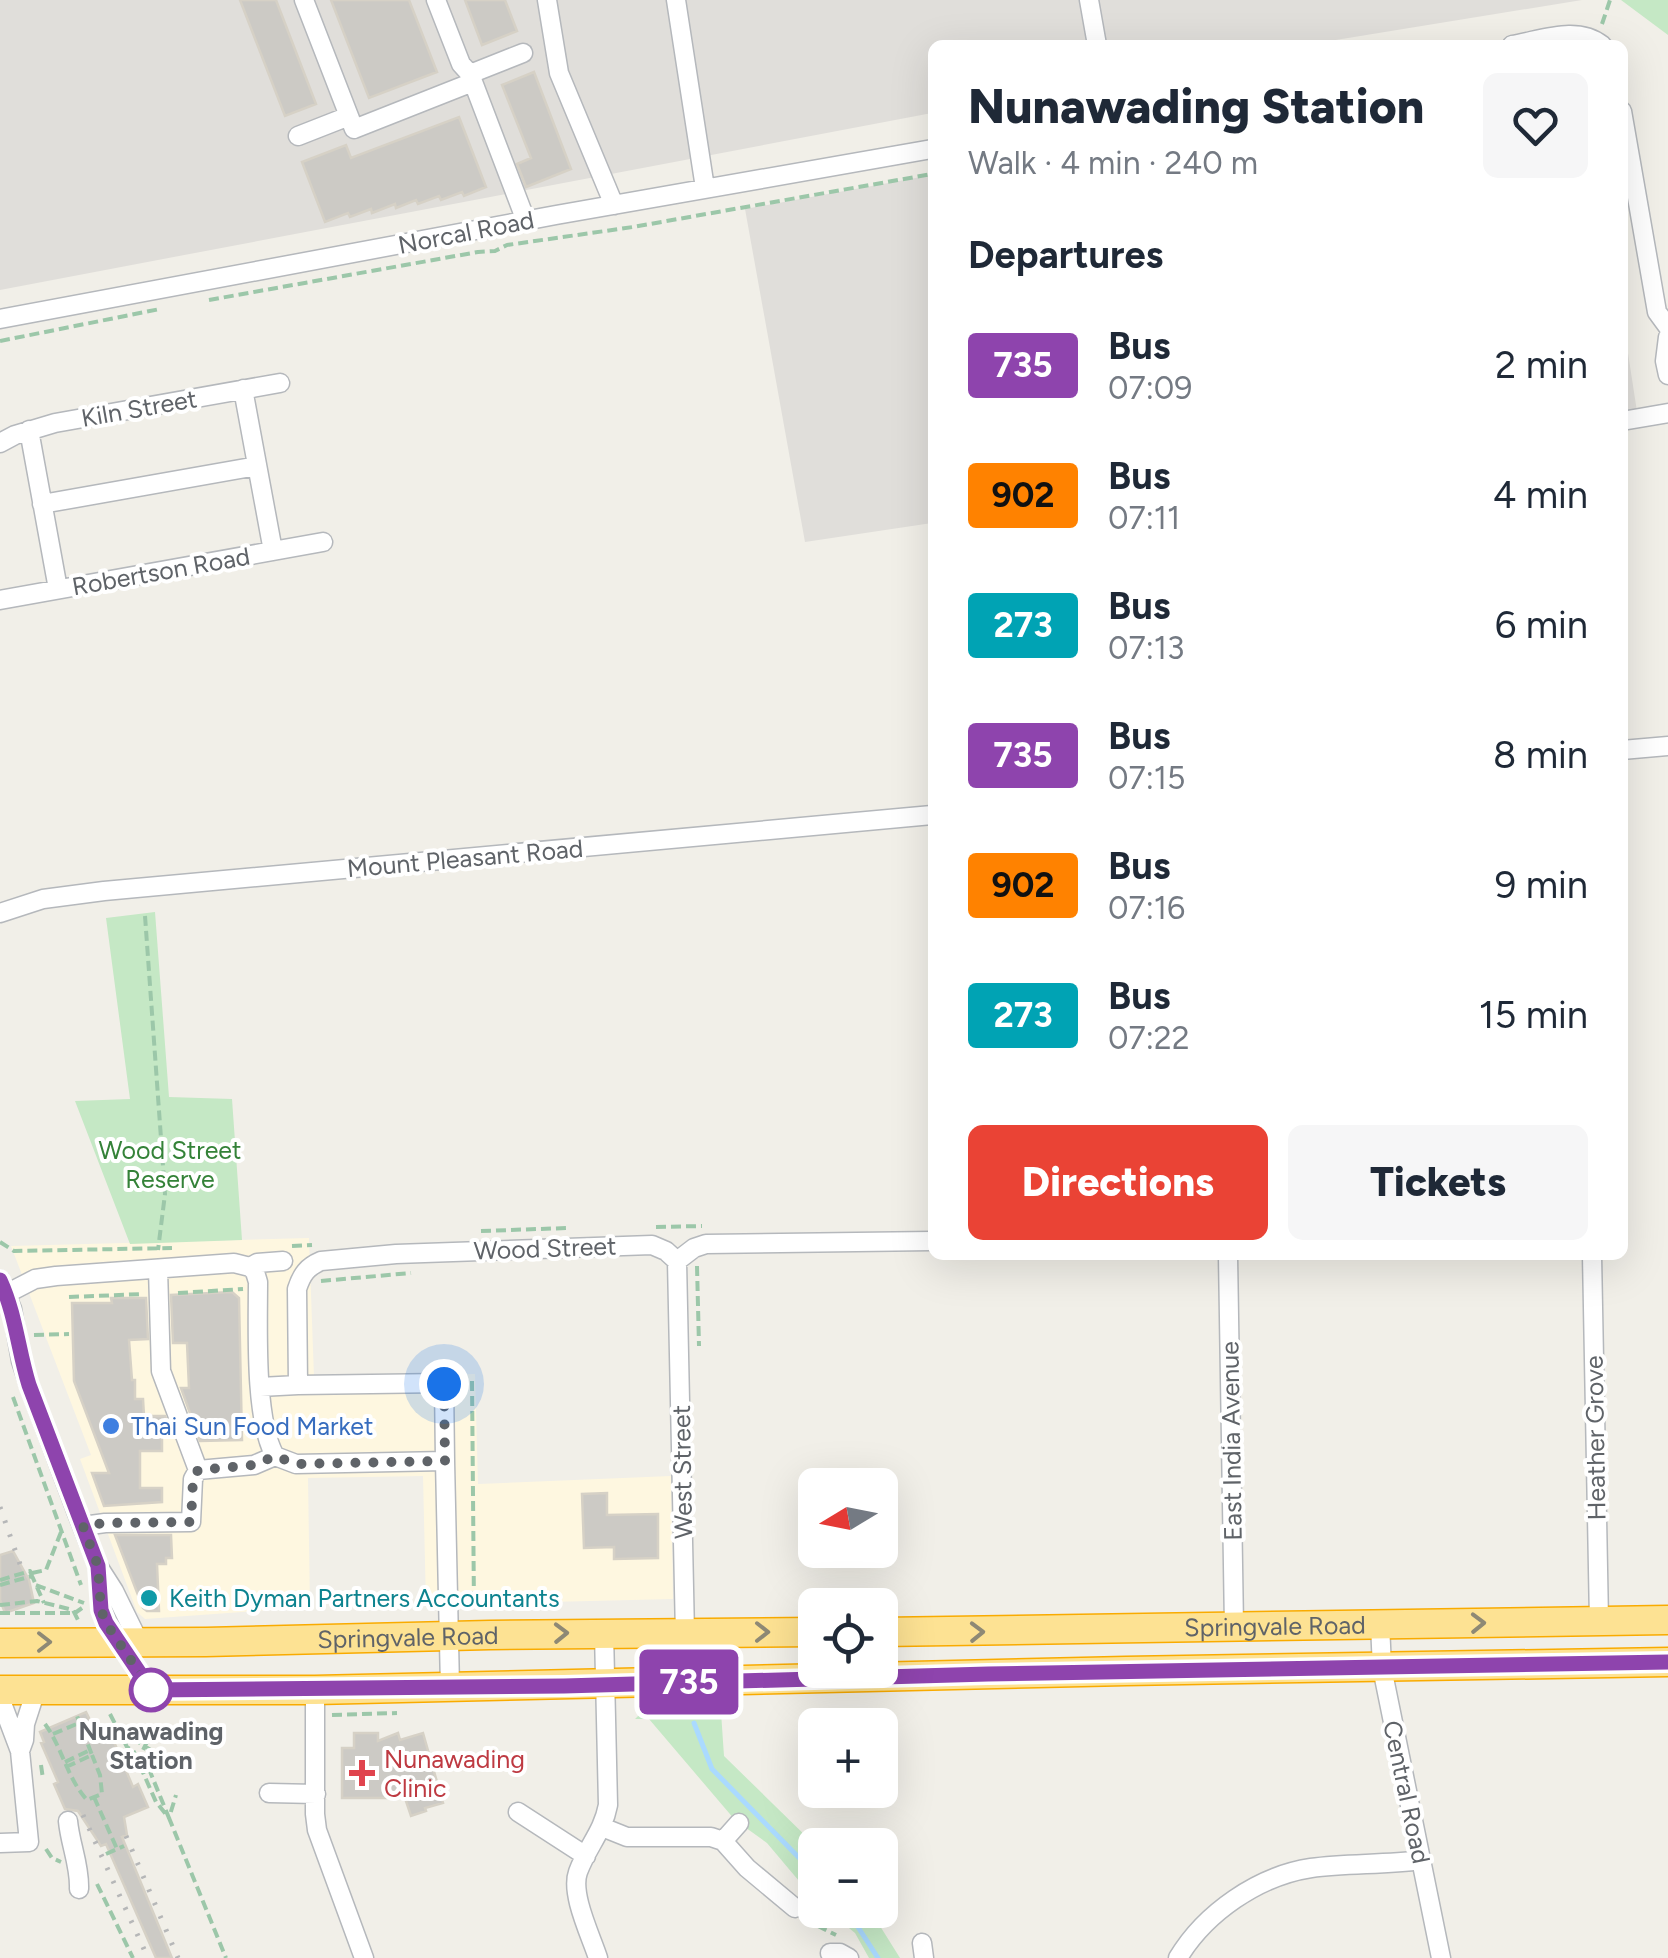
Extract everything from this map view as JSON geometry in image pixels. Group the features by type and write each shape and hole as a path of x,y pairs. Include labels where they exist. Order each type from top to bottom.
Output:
{"highway":[{"name":"Springvale Road","path":"898,1632 1668,1620"},
{"name":"Springvale Road","path":"0,1642 798,1632"},
{"name":"Springvale Road","path":"0,1690 315,1690 1668,1662"}],"street":[{"path":"304,0 354,129 523,53"},
{"path":"436,0 461,64 472,78 526,221"},
{"path":"547,0 559,74 614,205"},
{"path":"676,0 706,188"},
{"path":"1089,0 1096,40"},
{"path":"1539,40 1577,33 1593,40"},
{"path":"298,136 349,116"},
{"path":"1628,145 1657,312 1668,327"},
{"name":"Norcal Road","path":"0,319 928,149"},
{"path":"1668,337 1668,375"},
{"name":"Kiln Street","path":"0,442 55,423 280,382"},
{"path":"244,389 273,551"},
{"path":"1628,420 1668,413"},
{"path":"29,430 58,590"},
{"path":"42,504 257,466"},
{"name":"Robertson Road","path":"0,600 323,542"},
{"path":"1628,749 1668,746"},
{"name":"Mount Pleasant Road","path":"0,913 43,899 104,891 928,815"},
{"path":"678,1261 706,1244 928,1240"},
{"name":"Wood Street","path":"299,1281 310,1265 321,1261 396,1254 652,1245 678,1261"},
{"name":"East India Avenue","path":"1228,1260 1234,1627"},
{"name":"Heather Grove","path":"1592,1260 1599,1621"},
{"path":"250,1266 283,1261"},
{"name":"West Street","path":"678,1261 686,1682"},
{"path":"151,1690 129,1642 101,1610 98,1566 21,1362 12,1309 3,1287 46,1277 234,1262 250,1266 258,1284 265,1434 275,1456"},
{"path":"83,1526 191,1522 193,1479 198,1470 161,1371 158,1270"},
{"path":"298,1385 299,1281"},
{"path":"260,1387 444,1384 450,1687"},
{"path":"198,1470 254,1465 275,1456 296,1464 445,1461"},
{"name":"Central Road","path":"1380,1624 1382,1668 1441,1958"},
{"path":"598,1958 577,1892 576,1876 602,1827 608,1804 604,1633"},
{"path":"20,1752 36,1690"},
{"path":"315,1690 318,1830 364,1958"},
{"path":"0,1698 20,1752 30,1842 0,1843"},
{"path":"269,1793 316,1794"},
{"path":"518,1812 586,1856"},
{"path":"68,1821 79,1889"},
{"path":"724,1841 739,1824"},
{"path":"602,1827 627,1836 711,1837 724,1841 747,1868 795,1908"},
{"path":"1178,1958 1196,1931 1217,1913 1238,1896 1273,1879 1311,1868 1422,1860"}],"path":[{"path":"1601,40 1610,0"},
{"path":"199,302 495,251 507,245 928,175"},
{"path":"0,340 162,308"},
{"path":"145,916 165,1194 158,1270"},
{"path":"0,1242 14,1251 68,1250"},
{"path":"299,1281 423,1272"},
{"path":"69,1297 234,1290 258,1284"},
{"path":"472,1382 474,1607"},
{"path":"0,1614 75,1614 85,1603 48,1496"},
{"path":"0,1583 46,1570 61,1532"},
{"path":"7,1570 9,1578"},
{"path":"0,1583 30,1572 44,1603"},
{"path":"36,1585 85,1603"},
{"path":"0,1605 36,1601 73,1610 75,1614"},
{"path":"78,1719 100,1775 102,1794 87,1800 76,1789 66,1764 51,1732 78,1719"},
{"path":"112,1720 126,1747 134,1752 156,1802 170,1818"},
{"path":"132,1738 160,1756"},
{"path":"162,1740 148,1740 142,1752 226,1958"},
{"path":"66,1764 79,1763 91,1753"},
{"path":"66,1764 91,1753"},
{"path":"170,1818 176,1795"},
{"path":"94,1797 117,1849"},
{"path":"106,1854 124,1846"},
{"path":"795,1908 802,1918 836,1934 844,1952"}],"shaded area":[{"path":"0,0 1582,0 1336,40 928,40 928,114 0,290"},
{"path":"928,176 928,524 805,542 745,209"},
{"path":"1628,353 1638,418 1628,420"},
{"path":"309,1238 314,1377 475,1374 478,1484 671,1476 673,1599 426,1605 423,1476 308,1478 310,1607 145,1619 137,1612 80,1459 91,1455 11,1246"}],"green space":[{"path":"1621,0 1668,0 1668,35"},
{"name":"Wood Street Reserve","path":"155,912 169,1097 232,1099 242,1240 130,1244 75,1101 130,1099 106,918"},
{"path":"721,1712 724,1756 798,1828 798,1880 767,1843 735,1820 649,1719 635,1719 640,1714"},
{"path":"849,1928 881,1928 900,1958 869,1958"}],"building":[{"path":"240,0 276,0 316,104 285,116"},
{"path":"331,0 409,0 437,72 369,98"},
{"path":"465,0 505,0 517,31 482,45"},
{"path":"534,72 571,169 526,187 517,164 531,158 502,85"},
{"path":"459,117 486,187 464,196 462,192 441,200 439,196 418,204 416,200 372,213 371,209 350,217 348,213 325,222 302,162 346,145 351,158"},
{"path":"232,1292 239,1298 242,1440 200,1441 181,1388 189,1388 187,1343 173,1343 171,1295"},
{"path":"111,1298 146,1298 148,1339 129,1340 135,1399 143,1399 144,1416 165,1416 172,1435 162,1435 162,1451 140,1451 140,1488 162,1488 162,1502 104,1506 92,1473 109,1473 74,1381 72,1303 112,1303"},
{"path":"607,1493 607,1515 658,1514 658,1558 614,1559 614,1547 584,1548 582,1494"},
{"path":"115,1535 171,1535 172,1558 166,1558 166,1564 157,1564 159,1611 143,1608"},
{"path":"13,1551 29,1580 34,1603 5,1613 0,1600 0,1555"},
{"path":"86,1712 96,1732 109,1730 133,1787 138,1784 148,1807 124,1817 127,1835 122,1837 172,1958 156,1958 106,1844 101,1846 78,1811 65,1809 54,1784 58,1782 40,1732"},
{"path":"354,1733 378,1733 378,1741 398,1733 400,1740 423,1733 443,1803 411,1816 405,1798 342,1798 342,1748 354,1748"}],"waterway":[{"path":"694,1723 712,1769 798,1857"},
{"path":"859,1928 878,1958"}],"railway":[{"path":"0,1507 21,1567"},
{"path":"83,1815 148,1958"},
{"path":"126,1836 178,1958"}],"bus line":[{"name":"735","path":"0,1280 12,1309 21,1362 98,1566 101,1610 151,1690 564,1686 1668,1662"}],"place":[{"name":"Thai Sun Food Market","path":"111,1426"},
{"name":"Keith Dyman Partners Accountants","path":"149,1598"},
{"name":"Nunawading Station","path":"151,1690"},
{"name":"Nunawading Clinic","path":"362,1773"}],"route":[{"path":"151,1690 106,1623 101,1610 98,1566 83,1526 191,1522 193,1479 198,1470 254,1465 275,1456 296,1464 445,1461 444,1384"}]}
